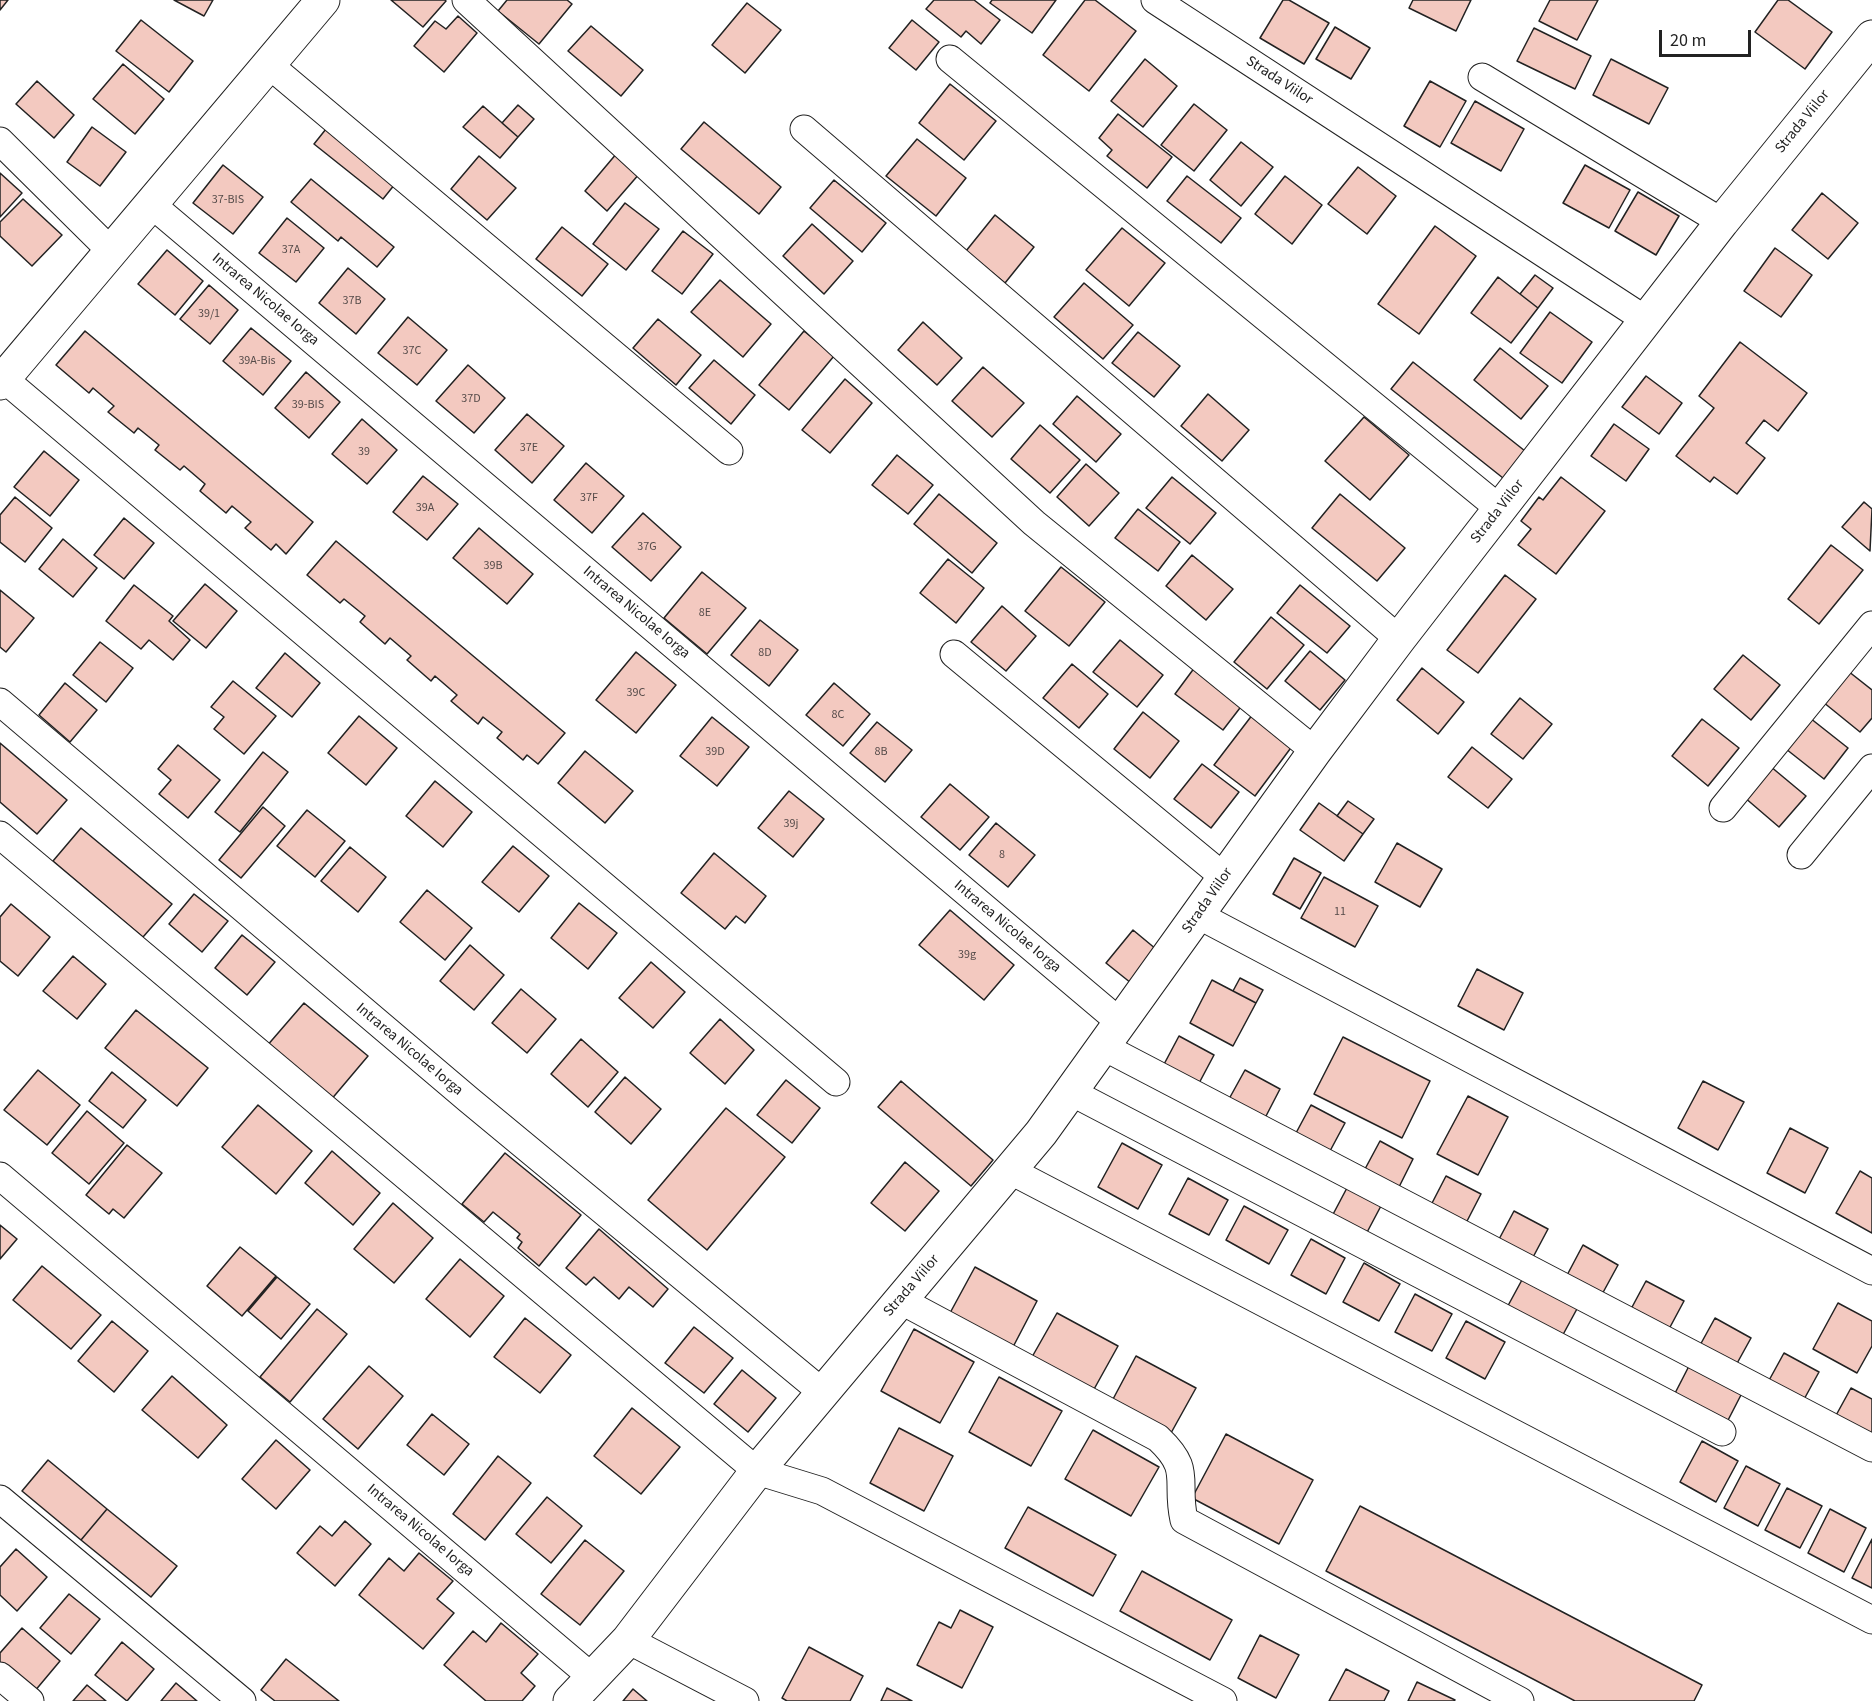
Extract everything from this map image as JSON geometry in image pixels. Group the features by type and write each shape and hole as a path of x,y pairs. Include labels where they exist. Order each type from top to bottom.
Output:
{"street":[{"path":"323,0 2,381 836,1082"},
{"path":"466,0 1034,523 1315,751"},
{"name":"Strada Viilor","path":"1155,0 1646,320"},
{"name":"Strada Viilor","path":"582,1690 628,1640 757,1471 822,1392 1011,1172 1071,1092 1315,751 1399,639 1722,222 1872,37"},
{"path":"950,59 1500,509"},
{"path":"268,64 729,452"},
{"path":"1482,77 1722,222"},
{"path":"804,129 1399,639"},
{"path":"0,141 111,251"},
{"name":"Intrarea Nicolae Iorga","path":"151,204 1112,1035 1872,1448"},
{"path":"1723,808 1872,625"},
{"path":"954,654 1224,877"},
{"name":"Intrarea Nicolae Iorga","path":"0,702 460,1093 822,1392"},
{"path":"1801,855 1872,768"},
{"path":"0,835 757,1471 786,1478 822,1491 1223,1701"},
{"path":"1198,915 1872,1271"},
{"path":"1071,1092 1722,1432"},
{"path":"1011,1172 1872,1620"},
{"name":"Intrarea Nicolae Iorga","path":"0,1176 582,1690"},
{"path":"900,1300 1158,1438 1175,1454 1183,1476 1180,1501 1184,1520 1520,1701"},
{"path":"0,1499 242,1701"},
{"path":"628,1640 745,1701"},
{"path":"0,1676 30,1701"}],"building":[{"path":"0,0 8,0 0,10"},
{"path":"174,0 213,0 204,16"},
{"path":"391,0 445,0 446,1 423,27"},
{"path":"507,0 567,0 572,4 539,44 498,11"},
{"path":"934,0 974,0 1000,20 981,44 966,31 961,37 926,9"},
{"path":"992,0 1056,0 1032,33 990,3"},
{"path":"1085,0 1095,0 1136,31 1089,91 1043,55"},
{"path":"1283,0 1289,0 1329,23 1304,64 1260,38"},
{"path":"1413,0 1471,0 1456,31 1409,8"},
{"path":"1550,0 1598,0 1577,40 1539,21"},
{"path":"1778,0 1788,0 1832,32 1805,69 1755,32"},
{"path":"747,3 781,30 745,73 712,45"},
{"path":"458,16 477,33 444,72 414,46 435,21 446,29"},
{"path":"141,20 193,61 169,92 116,51"},
{"path":"912,20 939,42 916,70 889,48"},
{"path":"591,26 643,70 621,96 568,51"},
{"path":"1335,27 1370,48 1351,79 1316,59"},
{"path":"1534,28 1591,56 1575,89 1517,61"},
{"path":"1145,59 1177,86 1143,127 1111,101"},
{"path":"1611,59 1668,88 1649,124 1593,95"},
{"path":"123,64 164,99 135,134 93,99"},
{"path":"37,81 74,115 54,138 16,104"},
{"path":"1430,81 1466,101 1440,147 1404,126"},
{"path":"950,84 996,121 964,160 919,123"},
{"path":"1475,101 1524,129 1501,171 1451,143"},
{"path":"1194,104 1227,130 1194,171 1161,145"},
{"path":"518,105 534,119 518,137 502,123"},
{"path":"483,106 518,137 500,158 463,127"},
{"path":"1118,114 1172,157 1147,188 1107,156 1112,150 1099,138"},
{"path":"704,122 781,187 759,214 681,149"},
{"path":"92,127 126,152 100,186 67,162"},
{"path":"326,129 395,184 383,199 314,144"},
{"path":"917,139 966,178 936,216 886,176"},
{"path":"1241,142 1273,167 1241,206 1210,180"},
{"path":"617,153 640,173 607,211 585,191"},
{"path":"479,156 516,188 487,220 451,189"},
{"path":"223,165 263,197 233,234 193,203"},
{"path":"1585,165 1630,190 1609,228 1563,203"},
{"path":"1358,167 1396,196 1367,234 1328,204"},
{"path":"0,173 22,193 0,217"},
{"path":"1187,176 1241,218 1221,243 1167,201"},
{"path":"1285,176 1322,205 1292,244 1255,214"},
{"path":"311,179 394,247 377,267 341,237 338,241 291,202"},
{"path":"834,180 886,223 862,252 810,208"},
{"path":"1638,192 1679,216 1656,255 1615,231"},
{"path":"1822,193 1858,223 1828,259 1792,230"},
{"path":"23,199 62,235 32,266 0,236 0,222"},
{"path":"625,203 659,229 626,270 593,244"},
{"path":"995,215 1034,247 1005,283 966,251"},
{"path":"287,218 324,248 296,282 259,253"},
{"path":"812,224 853,261 824,294 783,256"},
{"path":"1435,226 1476,256 1419,334 1378,304"},
{"path":"562,227 608,264 582,296 536,259"},
{"path":"1122,228 1165,263 1129,306 1086,270"},
{"path":"683,231 713,254 682,294 652,271"},
{"path":"1775,248 1812,275 1781,317 1744,291"},
{"path":"167,250 203,281 175,315 138,284"},
{"path":"348,268 385,299 356,334 319,303"},
{"path":"1535,275 1553,288 1538,308 1520,294"},
{"path":"1498,277 1538,308 1511,343 1471,313"},
{"path":"720,280 771,324 743,357 691,312"},
{"path":"1084,283 1133,325 1103,359 1054,317"},
{"path":"209,285 238,310 210,344 180,319"},
{"path":"1550,312 1592,342 1562,383 1520,353"},
{"path":"408,317 447,350 417,385 378,353"},
{"path":"658,319 701,355 676,385 633,348"},
{"path":"923,322 962,358 937,385 898,350"},
{"path":"251,328 291,361 263,395 223,361"},
{"path":"85,331 313,522 286,554 276,544 271,550 245,528 251,522 232,506 226,513 200,491 205,484 184,466 180,470 155,450 159,445 138,428 134,433 108,412 114,406 93,388 89,393 56,365"},
{"path":"804,331 834,356 789,410 759,385"},
{"path":"1138,332 1180,366 1154,397 1112,363"},
{"path":"1740,342 1807,393 1778,431 1764,420 1746,443 1765,458 1737,494 1714,477 1710,482 1676,456 1714,408 1699,396"},
{"path":"1500,348 1548,386 1521,419 1474,380"},
{"path":"714,360 755,395 731,424 689,388"},
{"path":"1413,362 1525,451 1503,478 1391,389"},
{"path":"468,365 505,398 474,433 436,401"},
{"path":"983,367 1024,403 992,437 952,401"},
{"path":"306,372 340,402 309,438 275,408"},
{"path":"1646,376 1682,403 1659,434 1622,407"},
{"path":"845,379 872,403 830,453 802,430"},
{"path":"1208,394 1249,430 1222,461 1181,426"},
{"path":"1077,396 1121,434 1096,462 1053,424"},
{"path":"527,414 564,446 532,483 495,450"},
{"path":"1364,417 1409,455 1370,500 1325,461"},
{"path":"362,419 397,450 367,484 332,454"},
{"path":"1614,424 1649,449 1626,481 1591,456"},
{"path":"1040,425 1080,460 1050,493 1011,459"},
{"path":"44,451 79,480 50,516 14,487"},
{"path":"897,455 933,485 908,514 872,485"},
{"path":"586,463 624,496 592,533 554,500"},
{"path":"1086,464 1119,493 1089,526 1057,497"},
{"path":"423,476 458,504 427,540 393,512"},
{"path":"1172,477 1216,513 1190,544 1146,508"},
{"path":"1561,477 1605,511 1556,574 1518,545 1531,529 1521,521 1539,497 1543,500"},
{"path":"939,494 997,543 972,573 914,524"},
{"path":"1340,494 1405,548 1377,581 1312,528"},
{"path":"15,497 52,528 25,562 0,542 0,515"},
{"path":"1864,502 1872,509 1870,551 1842,527"},
{"path":"1138,509 1180,542 1158,571 1115,538"},
{"path":"643,513 681,547 651,581 612,547"},
{"path":"124,518 154,543 124,579 94,555"},
{"path":"479,528 533,574 507,604 453,558"},
{"path":"63,539 97,568 73,597 39,569"},
{"path":"336,541 565,733 538,764 527,755 523,760 497,738 502,732 483,717 478,724 451,701 457,695 435,676 431,681 407,660 411,656 390,638 385,644 360,622 365,616 344,599 340,603 307,575"},
{"path":"1831,545 1863,570 1819,624 1788,599"},
{"path":"1192,555 1233,589 1206,620 1166,586"},
{"path":"948,559 984,588 956,623 920,593"},
{"path":"1061,567 1105,602 1069,646 1025,611"},
{"path":"702,572 746,608 707,654 664,618"},
{"path":"1505,575 1536,599 1478,673 1447,650"},
{"path":"205,584 237,611 206,648 173,621"},
{"path":"134,585 173,616 169,621 190,640 173,660 149,640 141,649 106,621"},
{"path":"1300,585 1350,626 1327,653 1277,613"},
{"path":"0,590 34,618 6,652 0,647"},
{"path":"1002,606 1036,636 1006,671 971,642"},
{"path":"1271,617 1304,645 1267,689 1234,662"},
{"path":"760,620 798,650 769,686 731,655"},
{"path":"1120,640 1163,675 1137,707 1093,672"},
{"path":"100,642 133,668 106,702 73,675"},
{"path":"1310,651 1345,680 1320,710 1285,681"},
{"path":"636,652 676,685 636,733 596,700"},
{"path":"285,653 320,683 292,717 256,688"},
{"path":"1743,655 1780,685 1751,720 1714,689"},
{"path":"1072,664 1108,694 1079,728 1043,698"},
{"path":"1195,667 1243,704 1223,730 1175,694"},
{"path":"1422,668 1464,702 1438,734 1397,700"},
{"path":"1848,671 1872,690 1872,718 1860,732 1823,702"},
{"path":"233,681 276,716 244,754 214,729 224,717 211,707"},
{"path":"65,683 97,710 70,742 39,715"},
{"path":"834,683 870,714 843,746 806,715"},
{"path":"1520,698 1552,724 1523,759 1491,734"},
{"path":"1143,712 1179,741 1150,778 1114,749"},
{"path":"1253,714 1293,745 1255,796 1214,765"},
{"path":"359,716 397,748 366,785 328,753"},
{"path":"712,717 749,747 717,786 680,756"},
{"path":"1810,718 1848,748 1824,779 1786,749"},
{"path":"1702,719 1739,748 1708,786 1672,756"},
{"path":"877,722 912,750 885,782 850,753"},
{"path":"0,743 67,800 37,834 0,802"},
{"path":"178,745 220,780 188,818 159,794 171,780 158,769"},
{"path":"1472,747 1512,779 1488,808 1448,777"},
{"path":"585,751 633,791 605,823 558,783"},
{"path":"263,752 288,772 240,832 215,812"},
{"path":"1202,764 1239,792 1211,828 1174,799"},
{"path":"1770,766 1806,796 1779,827 1744,797"},
{"path":"435,781 472,812 443,847 406,816"},
{"path":"950,784 989,817 960,850 921,817"},
{"path":"789,791 824,819 793,857 758,828"},
{"path":"1348,801 1374,819 1363,834 1337,816"},
{"path":"1319,803 1363,834 1344,861 1300,830"},
{"path":"263,807 285,826 241,878 219,860"},
{"path":"307,810 345,841 315,877 277,846"},
{"path":"996,823 1035,855 1008,887 969,855"},
{"path":"81,828 172,904 143,937 53,861"},
{"path":"1397,843 1442,869 1420,907 1375,882"},
{"path":"513,846 549,876 519,912 482,882"},
{"path":"350,847 386,877 358,912 321,881"},
{"path":"714,853 766,896 745,923 736,916 725,929 681,893"},
{"path":"1294,858 1321,873 1300,909 1273,894"},
{"path":"1324,877 1378,906 1355,947 1301,918"},
{"path":"427,890 472,928 445,960 400,922"},
{"path":"194,894 228,921 202,952 169,924"},
{"path":"579,903 617,933 588,969 551,938"},
{"path":"11,904 50,937 18,976 0,961 0,917"},
{"path":"950,910 1014,965 984,1000 919,945"},
{"path":"1133,930 1162,954 1136,987 1106,963"},
{"path":"242,935 275,962 247,995 215,968"},
{"path":"470,945 504,975 474,1010 440,981"},
{"path":"73,956 106,984 77,1019 43,991"},
{"path":"651,962 685,992 653,1028 619,998"},
{"path":"1477,969 1523,993 1504,1030 1458,1006"},
{"path":"1240,978 1263,990 1256,1003 1233,991"},
{"path":"1212,980 1256,1003 1233,1046 1190,1023"},
{"path":"521,989 556,1019 527,1053 492,1023"},
{"path":"304,1003 368,1056 330,1101 266,1047"},
{"path":"136,1010 208,1068 177,1106 105,1048"},
{"path":"720,1019 754,1050 725,1084 690,1053"},
{"path":"1179,1036 1214,1055 1197,1087 1162,1068"},
{"path":"1343,1037 1430,1081 1402,1138 1314,1094"},
{"path":"581,1039 618,1072 588,1107 551,1074"},
{"path":"38,1070 80,1105 47,1145 4,1110"},
{"path":"1245,1070 1280,1089 1265,1118 1229,1099"},
{"path":"112,1072 146,1100 123,1128 89,1101"},
{"path":"625,1077 661,1109 631,1144 595,1112"},
{"path":"786,1080 820,1108 792,1143 757,1115"},
{"path":"901,1081 993,1160 971,1186 878,1107"},
{"path":"1703,1081 1744,1102 1718,1150 1678,1128"},
{"path":"1468,1096 1508,1117 1478,1175 1437,1154"},
{"path":"258,1105 312,1151 276,1194 222,1147"},
{"path":"1311,1105 1345,1123 1330,1151 1296,1133"},
{"path":"726,1108 785,1157 707,1250 648,1200"},
{"path":"87,1111 124,1143 89,1184 52,1153"},
{"path":"1790,1128 1828,1148 1805,1193 1767,1173"},
{"path":"1380,1141 1413,1159 1399,1187 1365,1169"},
{"path":"1122,1143 1162,1165 1138,1209 1098,1187"},
{"path":"127,1145 162,1173 124,1218 113,1209 109,1214 86,1195"},
{"path":"332,1151 380,1193 353,1225 305,1183"},
{"path":"505,1153 581,1215 539,1266 518,1248 522,1242 517,1238 520,1234 493,1212 484,1222 462,1204"},
{"path":"905,1162 939,1191 905,1231 871,1203"},
{"path":"1860,1171 1872,1178 1872,1233 1836,1213"},
{"path":"1446,1176 1481,1194 1465,1225 1430,1207"},
{"path":"1188,1178 1228,1200 1209,1235 1169,1214"},
{"path":"1348,1186 1382,1204 1364,1238 1330,1220"},
{"path":"393,1203 433,1238 394,1283 354,1249"},
{"path":"1244,1206 1288,1230 1269,1264 1226,1240"},
{"path":"1514,1211 1548,1229 1531,1261 1497,1243"},
{"path":"0,1225 17,1239 0,1259"},
{"path":"599,1229 668,1289 653,1307 629,1287 619,1299 594,1277 586,1285 566,1268"},
{"path":"1311,1239 1345,1258 1326,1294 1291,1275"},
{"path":"1583,1245 1618,1265 1600,1298 1565,1279"},
{"path":"240,1247 276,1276 242,1316 207,1286"},
{"path":"460,1259 504,1296 470,1337 426,1299"},
{"path":"1364,1263 1400,1284 1379,1321 1343,1302"},
{"path":"42,1266 101,1315 71,1349 13,1300"},
{"path":"975,1267 1037,1301 1013,1347 950,1313"},
{"path":"277,1277 310,1304 281,1339 248,1311"},
{"path":"1523,1278 1578,1307 1559,1342 1504,1313"},
{"path":"1646,1281 1684,1301 1669,1329 1631,1309"},
{"path":"1415,1294 1452,1314 1432,1351 1395,1332"},
{"path":"1838,1303 1872,1321 1872,1346 1857,1373 1813,1349"},
{"path":"317,1309 347,1334 290,1402 260,1377"},
{"path":"1057,1313 1118,1346 1093,1391 1032,1357"},
{"path":"525,1318 571,1355 540,1393 494,1357"},
{"path":"1715,1318 1751,1338 1735,1367 1699,1347"},
{"path":"112,1321 148,1351 114,1392 78,1361"},
{"path":"1466,1321 1505,1342 1485,1379 1446,1358"},
{"path":"694,1327 733,1358 704,1393 665,1363"},
{"path":"914,1329 974,1362 940,1423 881,1391"},
{"path":"1784,1353 1819,1372 1802,1403 1767,1384"},
{"path":"1136,1356 1196,1388 1171,1433 1112,1401"},
{"path":"369,1366 403,1396 358,1449 323,1419"},
{"path":"1689,1366 1742,1393 1724,1428 1671,1401"},
{"path":"742,1370 776,1398 748,1432 714,1404"},
{"path":"172,1376 227,1425 198,1458 142,1410"},
{"path":"999,1377 1062,1411 1031,1466 969,1432"},
{"path":"1851,1388 1872,1399 1872,1438 1834,1419"},
{"path":"632,1408 680,1447 641,1494 594,1456"},
{"path":"432,1414 469,1444 444,1475 407,1445"},
{"path":"899,1428 953,1456 924,1511 870,1483"},
{"path":"1093,1430 1159,1467 1131,1516 1065,1479"},
{"path":"1226,1434 1313,1480 1279,1544 1192,1498"},
{"path":"276,1440 310,1470 276,1509 242,1479"},
{"path":"1702,1441 1738,1461 1716,1502 1680,1482"},
{"path":"498,1456 531,1483 485,1540 453,1514"},
{"path":"48,1460 107,1509 81,1540 22,1491"},
{"path":"1746,1466 1780,1484 1758,1526 1724,1508"},
{"path":"1787,1488 1822,1506 1800,1548 1765,1530"},
{"path":"547,1497 582,1526 551,1563 516,1534"},
{"path":"1360,1506 1702,1685 1694,1701 1575,1701 1326,1571"},
{"path":"1028,1507 1116,1555 1093,1596 1005,1548"},
{"path":"107,1509 177,1566 151,1597 81,1540"},
{"path":"1830,1509 1866,1528 1844,1572 1808,1553"},
{"path":"345,1521 371,1544 335,1586 297,1553 320,1526 332,1536"},
{"path":"1872,1539 1872,1588 1852,1578"},
{"path":"585,1540 624,1571 580,1625 541,1594"},
{"path":"16,1549 47,1577 17,1611 0,1595 0,1567"},
{"path":"419,1553 453,1581 437,1599 454,1613 423,1649 359,1595 389,1558 404,1571"},
{"path":"1142,1571 1232,1620 1210,1660 1120,1611"},
{"path":"69,1594 100,1619 71,1654 40,1628"},
{"path":"960,1610 993,1627 962,1688 917,1665 939,1622 951,1628"},
{"path":"501,1623 538,1654 521,1673 535,1686 522,1701 486,1701 444,1665 473,1631 486,1642"},
{"path":"22,1628 60,1661 34,1692 0,1663 0,1653"},
{"path":"1260,1635 1299,1655 1276,1698 1238,1678"},
{"path":"122,1642 154,1669 127,1701 95,1675"},
{"path":"809,1647 863,1676 850,1701 787,1701 782,1698"},
{"path":"286,1659 339,1701 275,1701 261,1690"},
{"path":"1346,1669 1389,1691 1384,1701 1329,1701"},
{"path":"1417,1682 1455,1700 1408,1701"},
{"path":"176,1683 197,1701 161,1701"},
{"path":"87,1685 106,1701 73,1701"},
{"path":"887,1688 912,1701 881,1701"},
{"path":"633,1689 647,1701 623,1701"}]}
